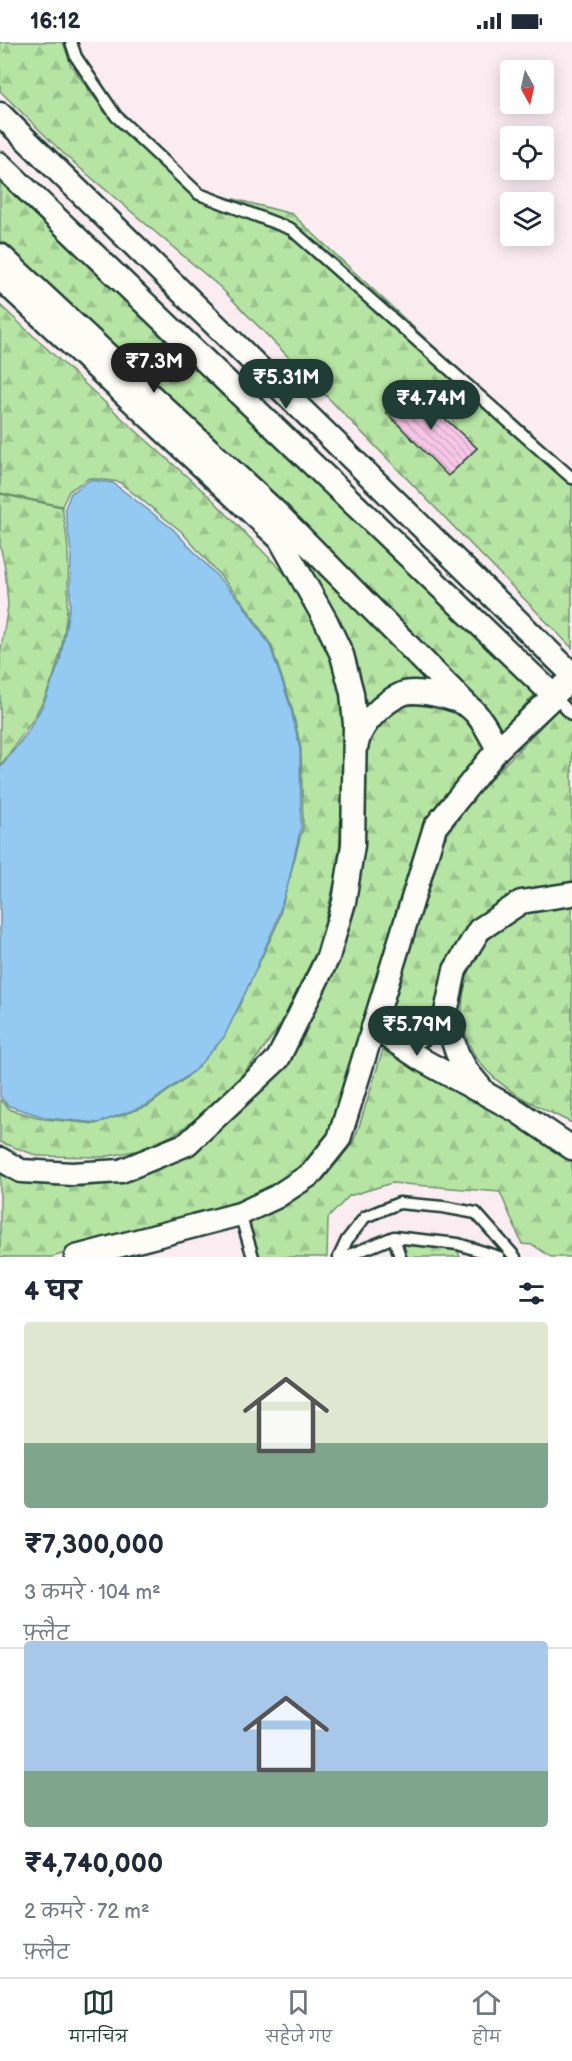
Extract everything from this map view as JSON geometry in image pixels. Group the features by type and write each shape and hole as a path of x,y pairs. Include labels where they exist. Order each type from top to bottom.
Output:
{"street":[{"path":"0,114 572,675 554,696 498,749 435,826 339,1138 311,1174 276,1197 240,1214 76,1257"},
{"path":"0,164 554,696"},
{"path":"0,255 277,513 469,707 486,728 498,749"},
{"path":"0,278 280,539 310,591 342,655 352,693 355,725 353,845 344,902 328,957 278,1059 187,1144 121,1172 72,1174 21,1171 0,1159"},
{"path":"354,763 358,737 371,716 404,693 436,693 469,707"},
{"path":"486,1094 467,1071 454,1044 445,1017 455,970 479,930 521,902 572,894"},
{"path":"373,1027 414,1037 428,1032 445,1017"},
{"path":"373,1027 424,1061 523,1114 572,1148"}],"lane":[{"path":"71,42 76,57 116,117 198,194 291,229 572,478"},
{"path":"554,696 572,715"},
{"path":"339,1257 347,1240 365,1217 399,1203 476,1213 515,1257"},
{"path":"240,1214 253,1257"},
{"path":"394,1237 400,1257"},
{"path":"345,1257 365,1253 394,1237 458,1244 499,1257"},
{"path":"458,1244 463,1257"}],"green space":[{"path":"0,42 63,42 71,66 109,117 199,190 292,214 572,475 572,648 220,287 67,157 0,91","holes":["409,386 477,448 449,476 386,412"]},
{"path":"0,182 533,688 535,694 503,729 215,443 0,245"},
{"path":"0,305 211,498 286,575 316,620 335,665 348,716 338,867 319,946 282,1022 260,1054 220,1100 178,1132 145,1149 104,1157 38,1156 0,1142 0,1100 11,1110 45,1119 95,1124 148,1106 187,1077 223,1038 277,925 303,827 301,749 292,708 271,645 243,602 181,531 119,482 89,478 69,491 62,506 0,493"},
{"path":"0,494 62,507 67,542 68,591 64,631 56,670 37,713 0,766 0,655 8,606 5,567 0,545"},
{"path":"293,541 458,700 428,690 365,722"},
{"path":"407,700 464,712 489,743 466,773 440,800 423,825 402,904 334,1125 318,1149 293,1174 258,1195 52,1257 0,1257 0,1169 23,1178 81,1187 138,1177 161,1168 196,1147 227,1123 251,1097 324,981 363,743 373,725"},
{"path":"558,709 572,723 572,885 545,888 518,895 439,996 432,1016 417,1032 389,1020 433,862 444,841 489,781"},
{"path":"554,905 572,906 572,1123 521,1097 497,1081 487,1071 469,1044 462,1008 469,972 476,956 487,941 500,929 526,914"},
{"path":"386,1040 572,1159 572,1257 551,1257 533,1245 522,1244 500,1192 392,1183 349,1196 328,1218 327,1257 260,1257 249,1224 254,1216 321,1182 352,1144"},
{"path":"399,1244 457,1249 460,1257 403,1257"}],"water":[{"path":"90,480 113,483 173,529 242,603 270,646 290,705 300,749 301,827 276,923 224,1037 195,1070 147,1105 98,1123 47,1118 9,1106 0,1097 0,768 27,733 44,703 60,661 70,604 71,552 65,508 71,493"}],"building":[{"path":"409,386 477,448 448,476 386,412"}]}
